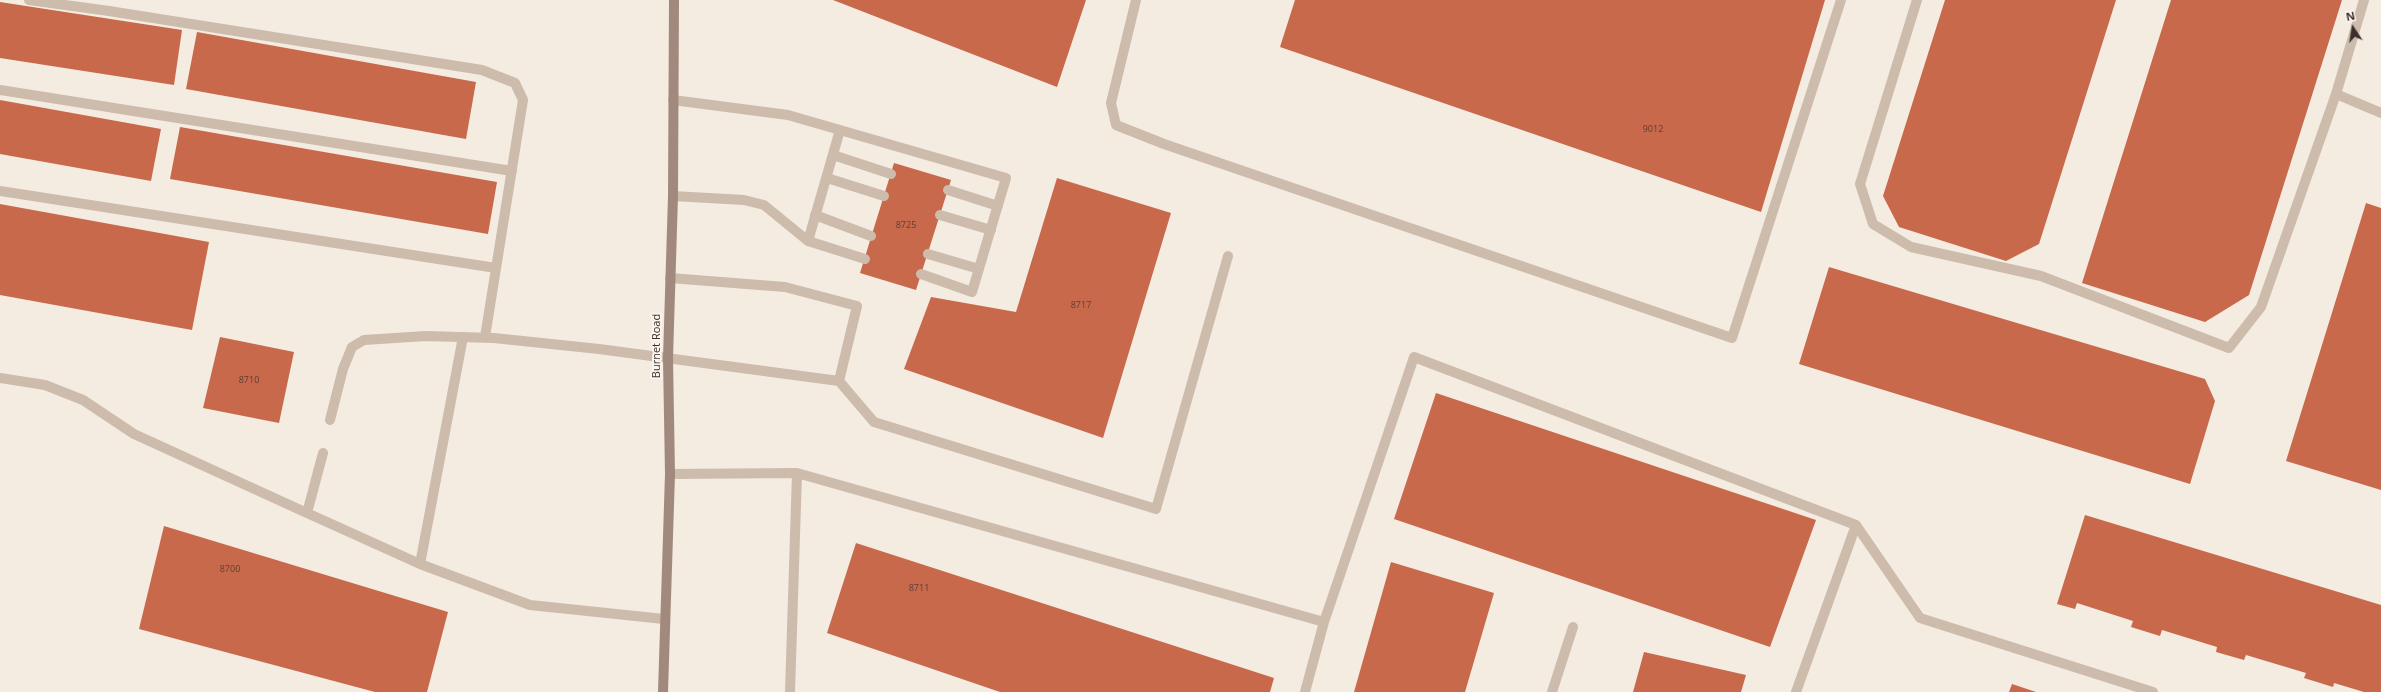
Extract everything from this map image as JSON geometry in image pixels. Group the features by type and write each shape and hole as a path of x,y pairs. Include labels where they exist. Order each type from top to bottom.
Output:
{"main road":[{"name":"Burnet Road","path":"663,692 664,619 670,474 668,358 673,196 674,0"}],"lane":[{"path":"29,0 117,12 482,70 515,84 523,100 485,337"},
{"path":"1136,0 1111,103 1116,125 1172,147 1732,338 1841,0"},
{"path":"1917,0 1860,184 1873,224 1911,247 2041,276 2229,348 2261,307 2336,94 2364,0"},
{"path":"0,90 512,171"},
{"path":"2336,94 2381,113"},
{"path":"673,100 788,115 1006,178 972,292 921,274"},
{"path":"808,241 840,130"},
{"path":"833,154 891,174"},
{"path":"827,178 884,196"},
{"path":"948,190 998,206"},
{"path":"0,191 496,268"},
{"path":"673,196 744,200 764,205 808,241 865,258"},
{"path":"815,215 871,236"},
{"path":"940,215 991,230"},
{"path":"928,254 979,269"},
{"path":"330,420 343,369 352,347 364,340 426,336 485,337 668,358 838,381 874,422 1156,508 1228,256"},
{"path":"670,278 785,287 857,306 838,381"},
{"path":"420,564 463,337"},
{"path":"1305,692 1324,622 1414,357 1856,525 1920,618 2153,692"},
{"path":"0,378 45,385 83,400 134,434 420,564 530,605 664,619"},
{"path":"307,513 323,453"},
{"path":"670,474 797,473 1324,622"},
{"path":"790,692 797,473"},
{"path":"1796,692 1856,525"},
{"path":"1552,692 1573,627"}],"building":[{"path":"833,0 1086,0 1057,87"},
{"path":"1295,0 1825,0 1761,212 1280,47"},
{"path":"1945,0 2116,0 2039,244 2006,261 1899,227 1883,196"},
{"path":"2171,0 2342,0 2249,295 2205,322 2082,283"},
{"path":"0,2 182,30 174,85 0,58"},
{"path":"197,32 476,82 466,139 186,89"},
{"path":"0,100 161,129 151,181 0,154"},
{"path":"180,127 497,182 488,234 170,179"},
{"path":"894,163 951,180 916,290 860,273"},
{"path":"1057,178 1171,213 1103,438 904,369 931,297 1016,312"},
{"path":"2366,203 2381,208 2381,490 2286,461"},
{"path":"0,204 209,242 192,330 0,295"},
{"path":"1829,267 2205,379 2215,401 2190,484 1799,364"},
{"path":"220,337 294,352 279,423 203,408"},
{"path":"1436,393 1816,520 1770,647 1394,519"},
{"path":"2085,515 2381,605 2381,692 2364,692 2334,683 2333,687 2304,678 2306,673 2246,655 2244,660 2216,652 2217,647 2162,630 2160,636 2131,627 2133,621 2077,603 2075,609 2057,604"},
{"path":"164,526 448,612 427,692 375,692 139,629"},
{"path":"856,543 1274,678 1270,692 1000,692 827,633"},
{"path":"1391,562 1494,593 1465,692 1354,692"},
{"path":"1644,652 1746,675 1741,692 1633,692"},
{"path":"2012,684 2036,692 2009,692"}]}
